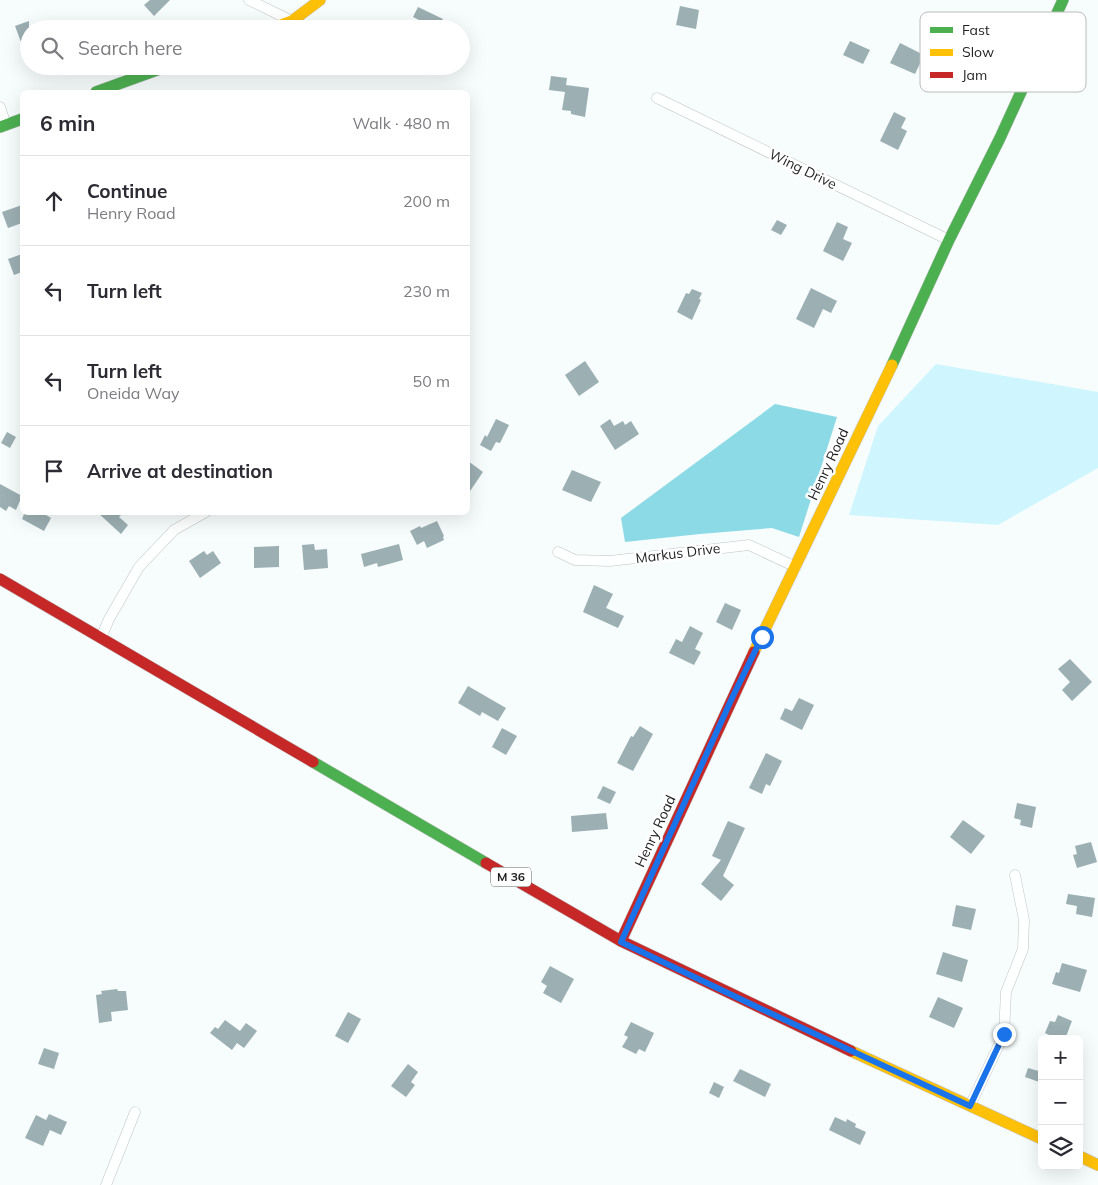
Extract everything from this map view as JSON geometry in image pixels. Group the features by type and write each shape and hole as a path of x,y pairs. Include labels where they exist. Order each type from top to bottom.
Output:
{"main road":[{"path":"293,20 320,0"},
{"name":"Henry Road","path":"1058,12 1063,0"},
{"path":"102,90 143,75"},
{"name":"Henry Road","path":"621,942 733,696 1021,92"},
{"path":"3,126 20,120"},
{"name":"M 36","path":"0,579 621,942 1038,1137"},
{"path":"1083,1158 1098,1165"}],"street":[{"path":"249,0 290,20"},
{"name":"Wing Drive","path":"656,98 949,240"},
{"path":"0,107 3,126"},
{"path":"101,638 109,619 139,567 174,530 201,515"},
{"name":"Markus Drive","path":"558,552 575,560 610,561 749,545 796,567"},
{"path":"970,1106 1004,1034 1006,992 1023,949 1024,920 1015,875"},
{"path":"106,1185 135,1112"}],"shaded area":[{"path":"936,364 1098,392 1098,468 998,525 849,515 878,426"}],"water":[{"path":"775,404 837,417 799,537 772,528 625,542 621,518"}],"building":[{"path":"150,0 170,0 154,16 144,5"},
{"path":"680,6 699,10 696,29 676,25"},
{"path":"418,7 443,19 419,20 413,17"},
{"path":"20,24 20,39 15,26"},
{"path":"850,41 870,50 863,64 843,55"},
{"path":"900,43 920,53 920,63 915,74 890,63"},
{"path":"551,76 567,78 566,85 589,88 585,117 571,114 571,111 562,110 565,92 549,90"},
{"path":"894,112 906,118 901,128 907,131 898,150 880,141"},
{"path":"20,206 20,224 8,228 2,212"},
{"path":"777,220 787,225 781,235 771,230"},
{"path":"837,222 848,227 843,239 852,243 843,261 823,251"},
{"path":"20,255 20,273 14,275 8,259"},
{"path":"811,288 837,301 831,313 823,309 814,328 796,319"},
{"path":"692,289 702,293 692,320 677,312 686,293 689,294"},
{"path":"585,361 599,382 579,396 565,375"},
{"path":"496,419 509,425 500,443 496,442 491,451 480,445 485,435 487,437"},
{"path":"610,419 614,426 623,421 625,425 631,421 639,434 615,450 600,426"},
{"path":"7,432 16,437 10,448 1,443"},
{"path":"470,462 483,472 470,491"},
{"path":"572,470 601,482 591,502 562,490"},
{"path":"0,484 20,495 16,510 9,506 6,511 0,507"},
{"path":"24,515 46,515 51,518 44,531 22,519"},
{"path":"100,515 121,515 119,517 128,525 121,534"},
{"path":"437,521 444,540 427,548 424,541 417,545 410,531"},
{"path":"314,544 315,550 327,549 328,568 304,570 302,545"},
{"path":"399,544 403,560 378,567 377,563 364,567 361,554"},
{"path":"279,546 279,567 254,568 254,547"},
{"path":"204,551 207,555 213,551 221,563 200,578 189,561"},
{"path":"594,585 613,594 606,608 624,616 618,628 583,612"},
{"path":"725,603 741,610 732,630 716,622"},
{"path":"690,626 703,633 695,649 701,652 694,665 669,653 676,639 682,642"},
{"path":"1070,659 1092,682 1072,701 1062,690 1070,682 1058,669"},
{"path":"468,686 506,708 498,721 482,712 480,716 458,703"},
{"path":"799,698 814,705 802,730 780,719 785,708 792,711"},
{"path":"640,726 653,734 633,771 617,763 631,736 633,737"},
{"path":"502,728 517,736 506,755 492,747"},
{"path":"766,753 782,761 770,786 766,784 762,794 749,788"},
{"path":"603,786 616,792 610,804 597,798"},
{"path":"1017,803 1036,807 1032,828 1020,825 1021,820 1014,818"},
{"path":"606,813 608,829 572,832 571,816"},
{"path":"963,820 985,836 971,854 950,837"},
{"path":"728,821 745,828 723,876 734,885 721,901 701,884 721,860 712,856"},
{"path":"1091,842 1097,862 1077,868 1073,855 1077,854 1075,846"},
{"path":"1068,894 1095,898 1092,917 1076,914 1077,906 1066,904"},
{"path":"956,905 976,909 971,930 952,926"},
{"path":"943,952 968,960 962,982 936,974"},
{"path":"1062,963 1087,970 1080,992 1052,984 1056,972 1059,973"},
{"path":"550,966 574,979 561,1003 543,993 547,986 541,982"},
{"path":"117,989 118,991 126,991 128,1010 111,1012 112,1021 99,1023 96,995 102,994 101,991"},
{"path":"938,997 963,1008 954,1028 929,1017"},
{"path":"348,1012 361,1019 348,1043 335,1036"},
{"path":"1058,1015 1072,1021 1067,1035 1049,1035 1045,1033 1050,1021 1055,1022"},
{"path":"225,1020 240,1031 246,1023 257,1031 244,1048 237,1043 232,1050 210,1033 215,1027 218,1029"},
{"path":"631,1022 654,1033 645,1052 639,1049 636,1054 622,1047 628,1037 624,1035"},
{"path":"44,1048 59,1053 54,1069 38,1064"},
{"path":"408,1064 418,1072 411,1082 415,1085 406,1097 391,1086"},
{"path":"1028,1068 1038,1071 1038,1082 1025,1077"},
{"path":"740,1069 771,1084 765,1097 733,1081"},
{"path":"714,1082 724,1087 719,1098 709,1093"},
{"path":"49,1114 67,1122 61,1135 50,1130 43,1146 25,1138 36,1115 46,1120"},
{"path":"835,1117 846,1122 847,1119 856,1124 855,1127 866,1132 860,1145 829,1130"}],"traffic: fast":[{"path":"1058,12 1063,0"},
{"path":"102,90 143,75"},
{"path":"892,365 949,240 1021,92"},
{"path":"0,127 20,120"},
{"path":"313,762 486,863"}],"traffic: slow":[{"path":"293,20 320,0"},
{"path":"754,652 892,365"},
{"path":"851,1051 1038,1137"},
{"path":"1083,1158 1098,1165"}],"traffic: jam":[{"path":"0,579 313,762"},
{"path":"621,941 754,652"},
{"path":"486,863 621,941 851,1051"}],"route":[{"path":"762,637 733,696 621,942 970,1106 1004,1034"}]}
